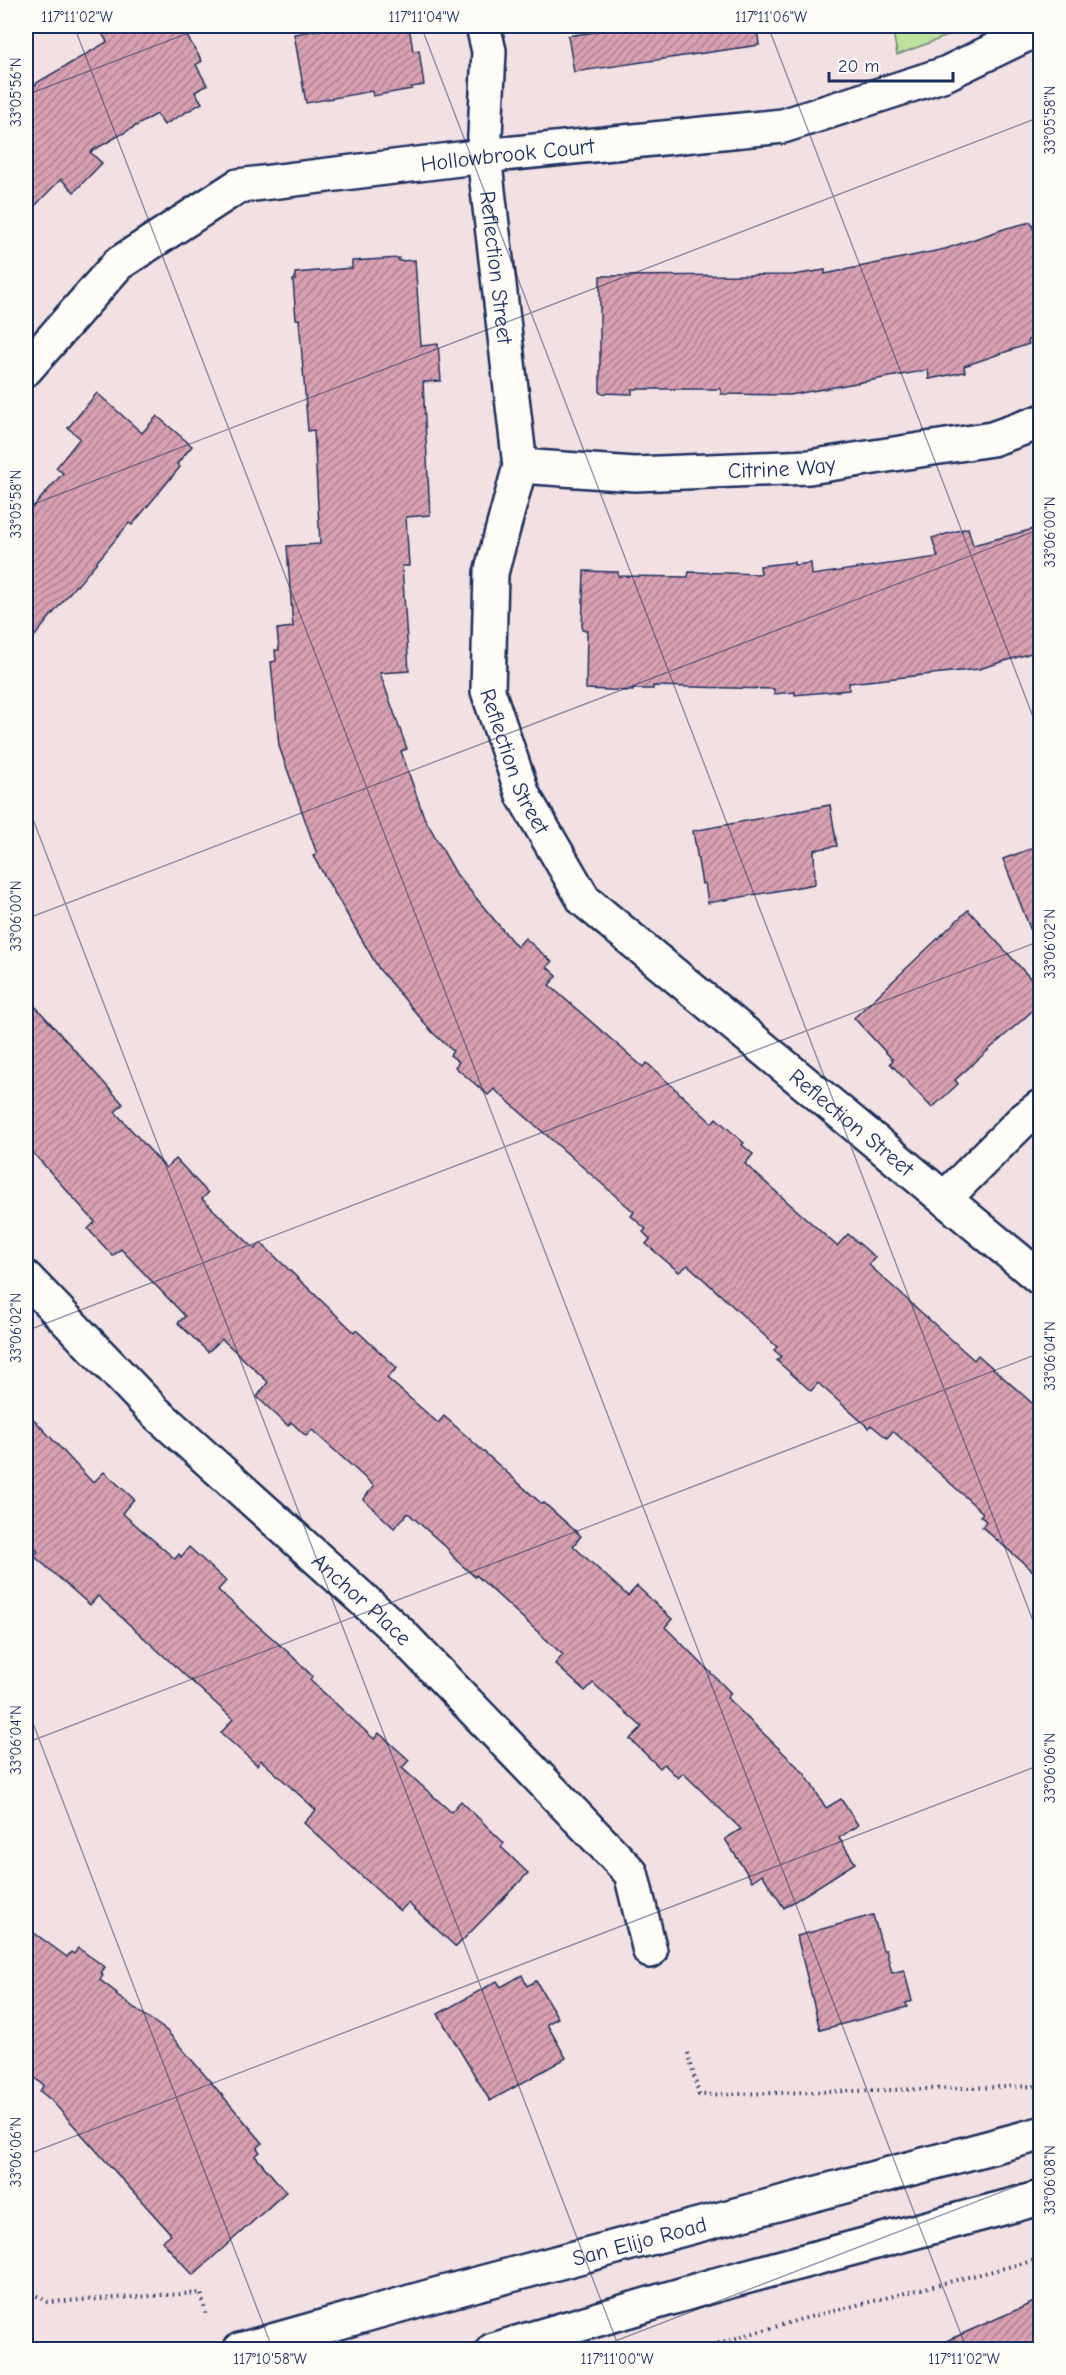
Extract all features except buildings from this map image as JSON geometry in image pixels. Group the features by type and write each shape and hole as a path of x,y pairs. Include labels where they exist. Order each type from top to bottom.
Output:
{"street":[{"name":"Reflection Street","path":"483,26 489,51 483,156 520,466 491,573 488,691 523,795 584,900 1041,1278"},
{"name":"Hollowbrook Court","path":"26,369 118,264 238,186 483,156 783,126 945,74 1041,28"},
{"name":"Citrine Way","path":"520,466 635,474 809,467 992,439 1041,422"},
{"path":"945,1198 1022,1121 1041,1107"},
{"name":"Anchor Place","path":"26,1278 154,1411 399,1632 631,1873 650,1951"},
{"name":"San Elijo Road","path":"240,2349 1041,2134"},
{"path":"493,2349 715,2285 1041,2198"}],"path":[{"path":"688,2053 699,2095 1041,2086"},
{"path":"695,2349 802,2319 1041,2259"},
{"path":"26,2290 48,2302 201,2293 206,2315"}],"green space":[{"path":"892,26 974,26 897,55"}]}
